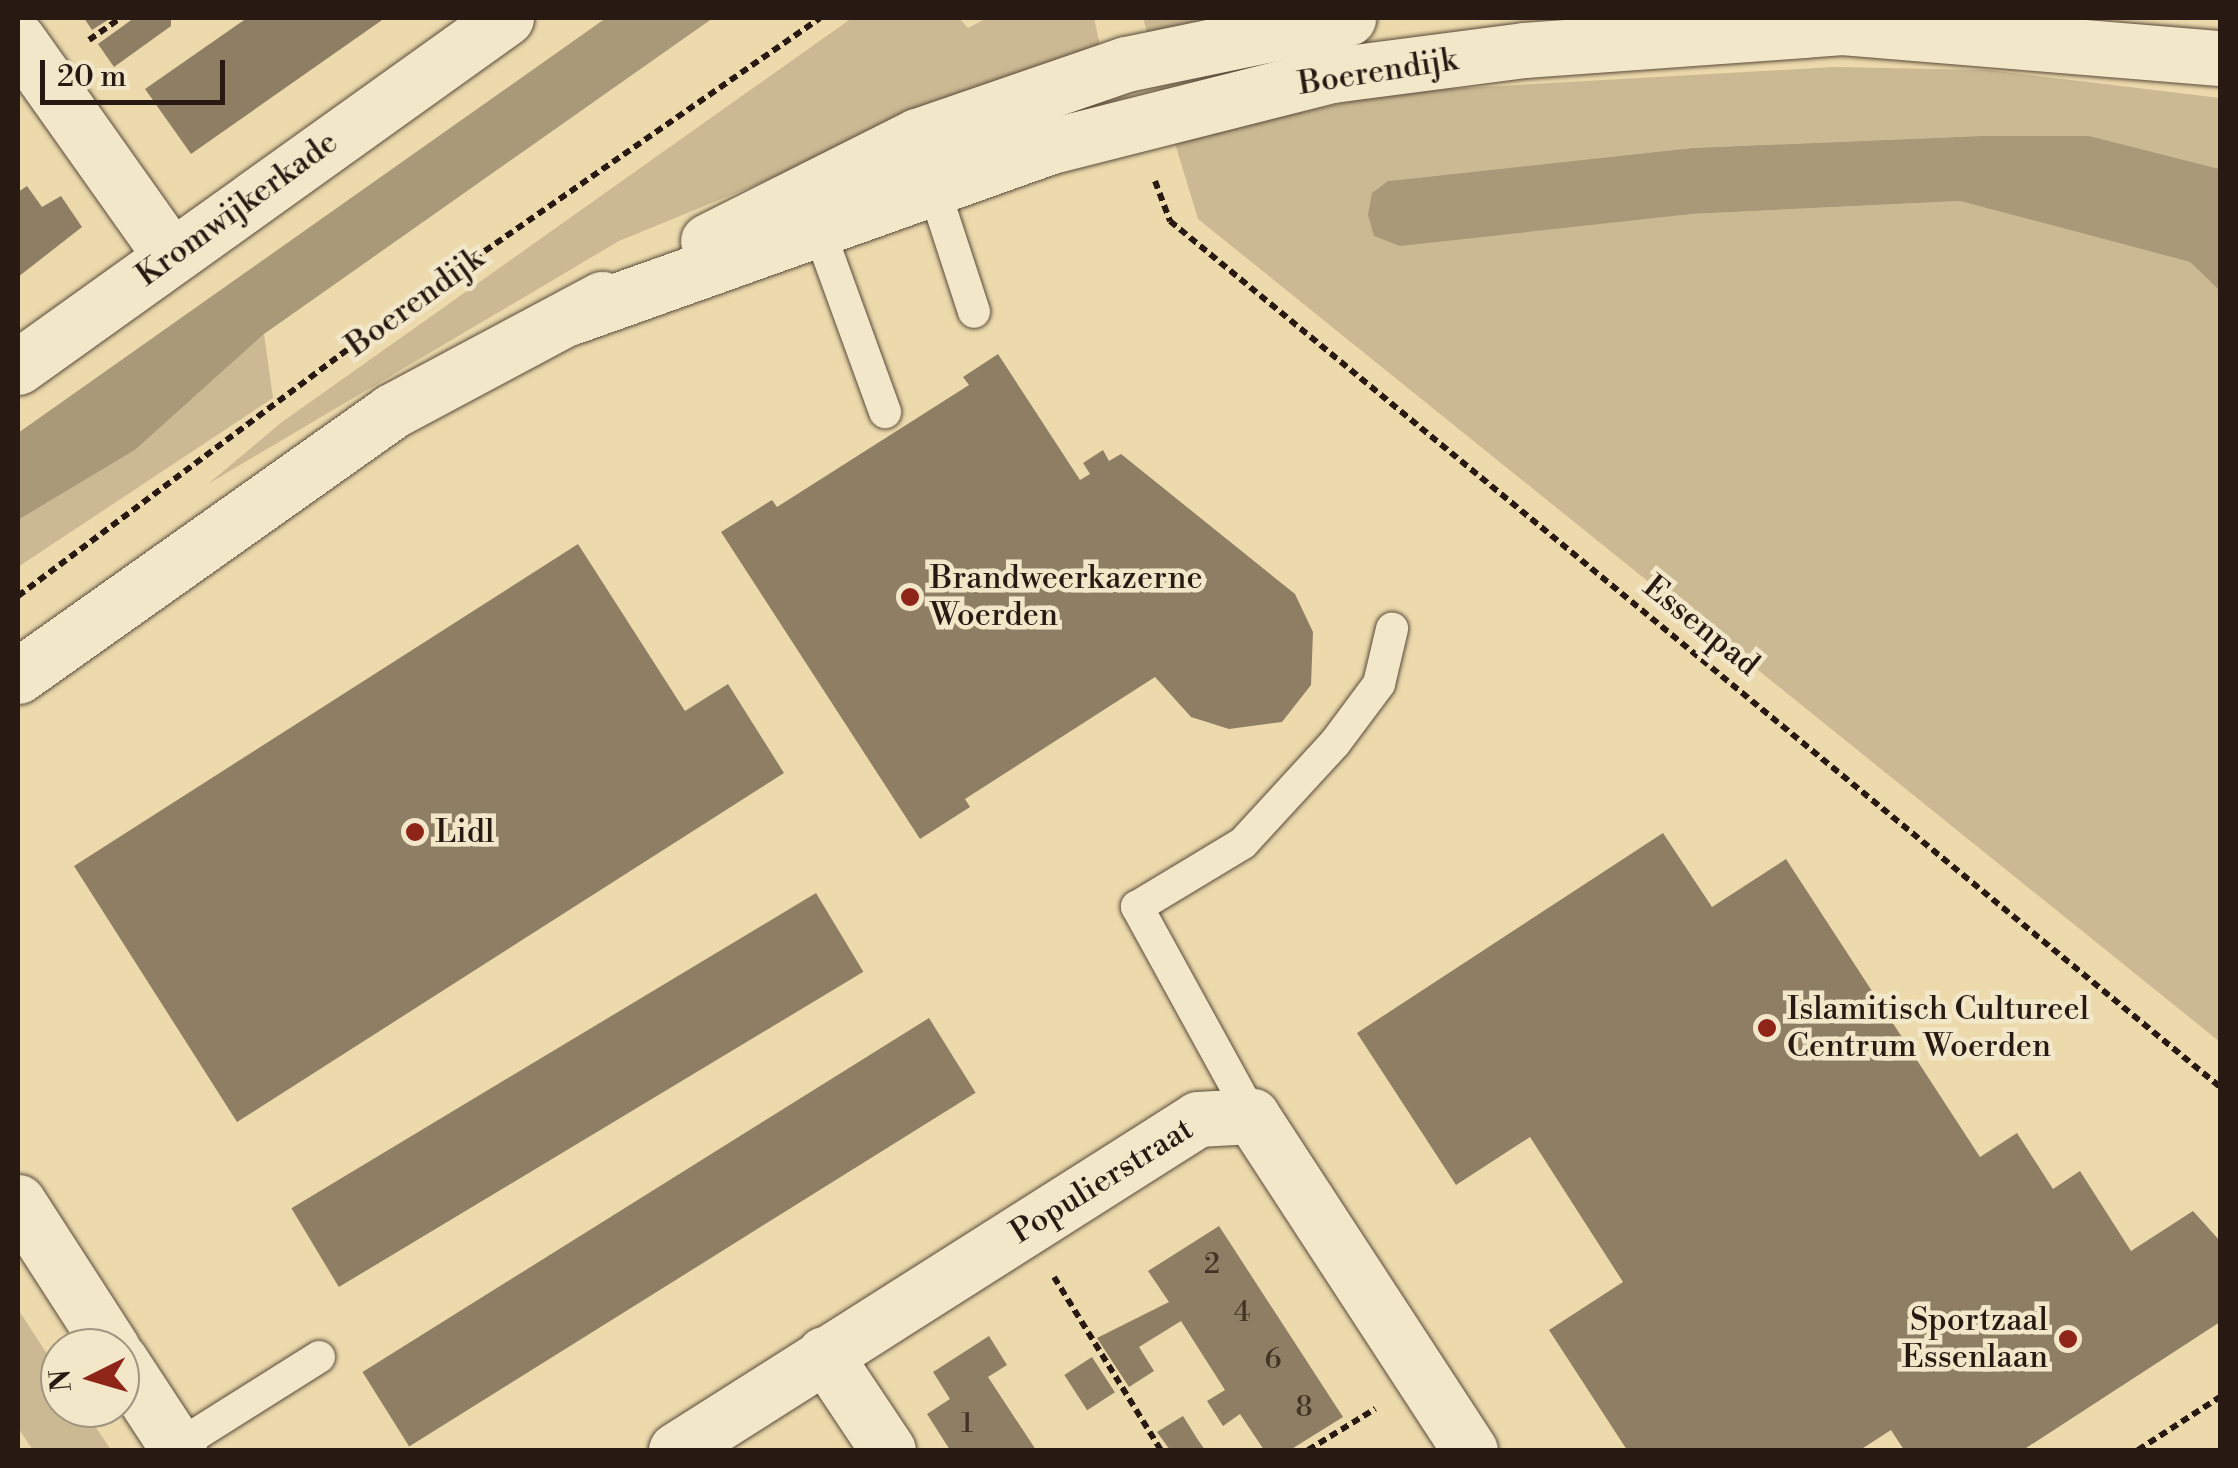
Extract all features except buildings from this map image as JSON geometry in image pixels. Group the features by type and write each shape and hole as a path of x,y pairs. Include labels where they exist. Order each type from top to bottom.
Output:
{"main road":[{"name":"Kromwijkerkade","path":"18,367 506,18"},
{"name":"Boerendijk","path":"18,676 392,411 570,317 811,210 917,136 1126,64 1348,18"},
{"name":"Boerendijk","path":"811,210 934,190 1138,120 1332,76 1524,50 1842,27 2220,58"},
{"path":"18,40 171,256"},
{"path":"1252,1116 1470,1450"},
{"name":"Populierstraat","path":"676,1450 1198,1119 1252,1116"},
{"path":"18,1202 99,1328"},
{"path":"824,1354 888,1450"},
{"path":"140,1391 177,1449"}],"lane":[{"path":"917,136 974,312"},
{"path":"811,210 885,412"},
{"path":"1252,1116 1137,906 1243,843 1336,743 1379,684 1392,628"},
{"path":"177,1449 319,1357"}],"path":[{"name":"Boerendijk","path":"18,596 410,303 820,18"},
{"name":"Essenpad","path":"1160,197 1170,221 2220,1087"},
{"path":"1024,1229 1161,1450"},
{"path":"1308,1450 1424,1379"},
{"path":"2138,1450 2220,1397"}],"shaded area":[{"path":"606,18 713,18 264,334 135,450 18,520 18,433"},
{"path":"852,18 959,18 968,28 987,18 1094,18 1103,59 889,130 619,241 208,484 282,422"},
{"path":"1143,18 1255,18 1150,42"},
{"path":"1834,67 1988,70 2220,98 2220,169 2088,136 1980,136 1692,148 1388,181 1691,214 1960,201 2190,262 2220,291 2220,1042 1198,219 1174,140 1394,92"},
{"path":"1980,136 2089,136 2220,169 2220,291 2190,262 1960,201 1691,214 1400,246 1374,236 1368,215 1372,193 1388,181 1692,148"},
{"path":"264,334 273,398 18,567 18,520 135,450"},
{"path":"18,1309 40,1343 40,1428 96,1428 111,1450 33,1450 18,1428"}],"place":[{"name":"Brandweerkazerne Woerden","path":"910,597"},
{"name":"Lidl","path":"415,832"},
{"name":"Islamitisch Cultureel Centrum Woerden","path":"1767,1028"},
{"name":"Sportzaal Essenlaan","path":"2068,1339"}]}
